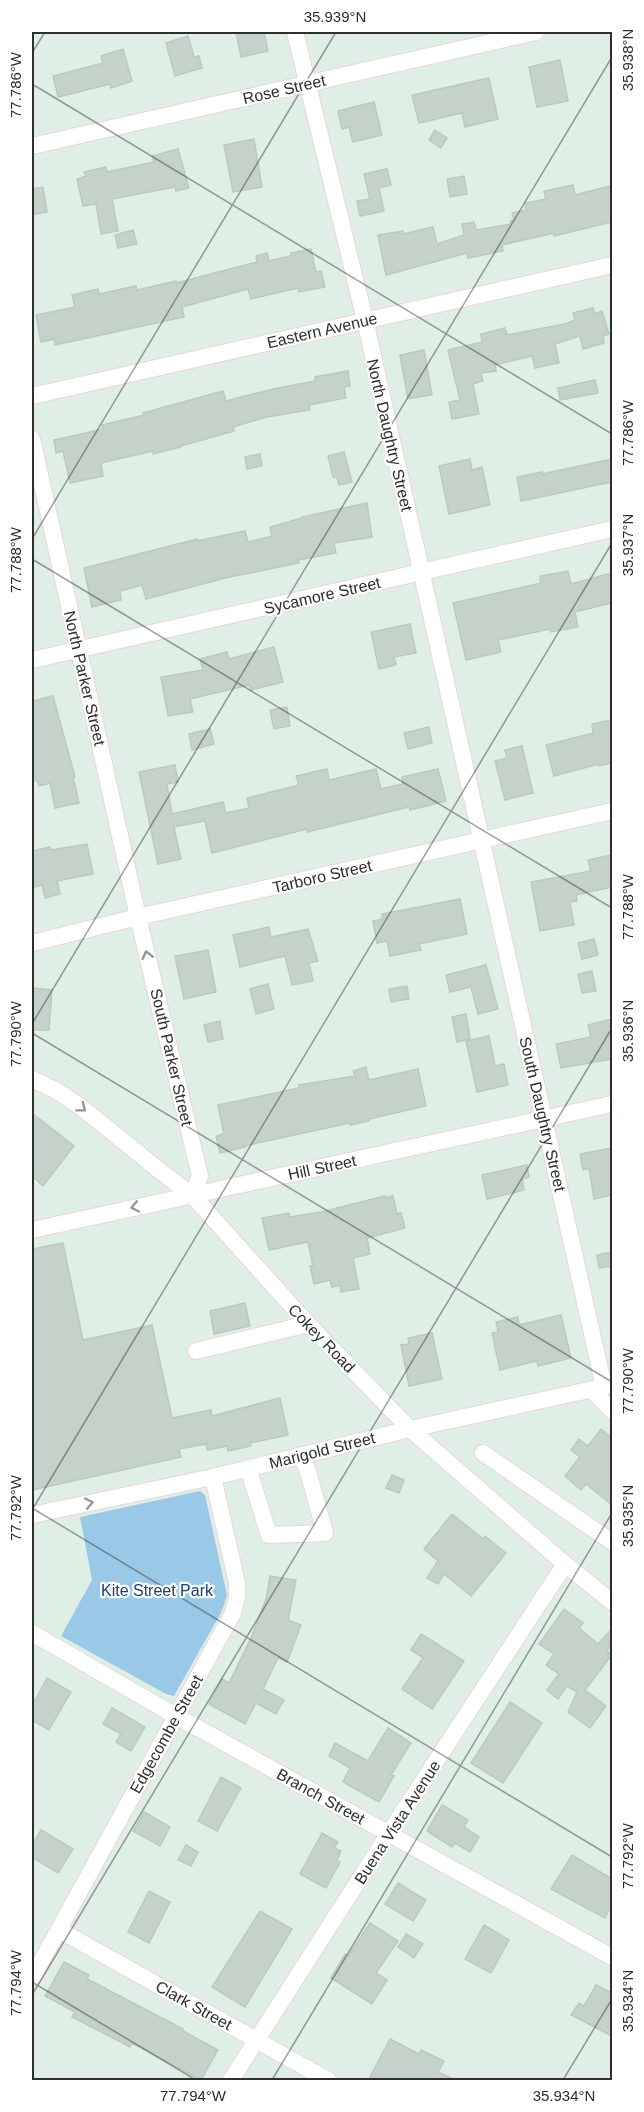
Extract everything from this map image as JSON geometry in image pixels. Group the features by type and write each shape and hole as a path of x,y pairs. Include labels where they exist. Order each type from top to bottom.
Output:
{"street":[{"name":"North Daughtry Street","path":"295,32 365,320 482,840"},
{"name":"Rose Street","path":"32,146 536,32"},
{"name":"Eastern Avenue","path":"32,396 612,265"},
{"name":"North Parker Street","path":"32,439 138,917"},
{"name":"Sycamore Street","path":"32,660 612,530"},
{"name":"Tarboro Street","path":"32,943 138,917 612,811"},
{"name":"South Daughtry Street","path":"482,840 603,1387"},
{"name":"South Parker Street","path":"138,917 200,1176 192,1195"},
{"name":"Cokey Road","path":"32,1078 57,1090 81,1107 160,1172 192,1195 308,1324 410,1429 612,1602"},
{"name":"Hill Street","path":"32,1230 612,1104"},
{"path":"196,1351 308,1324"},
{"path":"603,1387 612,1411"},
{"name":"Marigold Street","path":"32,1515 213,1477 410,1429 603,1387"},
{"path":"483,1453 612,1542"},
{"path":"248,1468 269,1535 325,1533 302,1455"},
{"name":"Edgecombe Street","path":"32,1978 232,1613 237,1598 237,1584 213,1477"},
{"name":"Buena Vista Avenue","path":"231,2080 565,1564"},
{"name":"Branch Street","path":"32,1633 176,1716 612,1957"},
{"name":"Clark Street","path":"59,1930 328,2080"}],"green space":[{"name":"Kite Street Park","path":"200,1491 205,1495 227,1595 222,1611 174,1696 166,1694 61,1636 92,1580 80,1517"}],"building":[{"path":"236,32 264,32 268,51 241,57"},
{"path":"188,36 194,57 199,56 202,68 175,76 166,43"},
{"path":"123,49 132,81 111,88 110,84 58,97 53,76 103,63 101,56"},
{"path":"560,60 568,101 537,107 529,67"},
{"path":"489,78 498,119 465,127 462,113 419,123 412,95"},
{"path":"374,102 382,135 353,142 349,127 342,129 338,111"},
{"path":"435,130 447,138 441,148 429,140"},
{"path":"254,139 262,187 233,192 224,145"},
{"path":"178,149 189,188 176,191 175,187 112,199 118,231 101,234 96,204 83,206 77,179 86,176 84,172 106,167 107,172 154,162 152,156"},
{"path":"387,169 391,185 379,188 384,211 360,216 357,201 370,199 364,174"},
{"path":"464,176 467,194 450,197 447,179"},
{"path":"573,185 575,195 610,186 612,222 554,236 554,233 502,245 503,251 468,258 467,253 386,275 378,235 403,231 403,234 433,227 437,244 464,235 462,224 474,222 476,230 511,224 510,221 514,220 512,213 526,210 525,203 546,199 544,191"},
{"path":"43,187 47,212 32,215 32,189"},
{"path":"133,230 137,244 118,248 115,235"},
{"path":"311,249 316,272 321,271 325,287 299,292 298,288 251,299 248,289 182,307 184,317 55,345 54,339 41,342 36,315 75,307 72,295 98,289 99,294 136,286 137,290 176,281 176,283 257,262 256,256 267,253 269,261"},
{"path":"593,308 595,314 602,311 609,334 603,336 604,343 583,349 580,336 555,344 559,363 535,368 532,356 495,365 496,371 481,373 483,381 473,384 479,414 452,419 449,402 460,400 448,350 482,342 481,334 505,328 507,335 565,324 575,320 573,313"},
{"path":"424,350 432,395 408,399 400,355"},
{"path":"348,371 350,386 344,387 346,398 309,405 310,410 267,417 233,427 234,431 181,447 101,463 103,476 70,483 63,451 56,453 54,440 103,429 102,425 144,415 143,413 223,391 226,401 315,381 315,377"},
{"path":"595,380 598,393 560,400 558,388"},
{"path":"344,452 352,482 339,485 337,477 333,477 328,456"},
{"path":"260,454 262,466 247,469 245,457"},
{"path":"470,459 472,470 482,467 490,505 449,514 439,466"},
{"path":"612,459 612,482 521,501 517,477"},
{"path":"367,503 372,537 334,543 336,553 298,560 299,563 225,578 146,599 142,585 120,591 121,600 92,607 84,568 197,539 197,541 245,531 248,542 272,536 270,527 302,517"},
{"path":"568,571 571,584 612,573 612,603 575,612 578,627 551,632 550,629 498,640 501,652 466,660 453,603 541,583 540,576"},
{"path":"410,624 416,653 394,657 396,665 379,669 371,632"},
{"path":"274,647 283,682 251,690 249,685 190,699 193,712 168,716 161,677 203,670 200,659 227,652 229,659"},
{"path":"53,696 75,777 73,777 79,803 55,808 50,783 39,786 37,780 32,782 32,701"},
{"path":"287,707 290,726 274,729 270,710"},
{"path":"612,720 612,763 599,766 599,764 554,776 546,745 593,733 592,724"},
{"path":"429,727 432,743 408,749 404,733"},
{"path":"210,729 214,744 192,750 189,734"},
{"path":"522,746 533,793 505,800 495,761 507,758 505,750"},
{"path":"175,765 178,782 167,784 172,814 223,802 226,813 249,808 247,798 299,785 296,776 327,769 329,780 376,769 381,789 403,784 402,777 438,769 446,801 410,810 409,807 307,832 307,829 212,853 205,821 174,827 181,859 158,864 139,772"},
{"path":"87,844 93,874 57,881 60,894 45,898 42,885 34,887 32,851"},
{"path":"612,855 612,887 576,895 577,901 570,902 574,925 540,931 531,882 591,871 588,860"},
{"path":"460,899 467,934 419,944 421,950 390,956 387,941 377,943 373,921 383,919 382,914"},
{"path":"269,927 271,937 308,929 318,961 309,963 313,981 292,985 285,956 240,967 233,935"},
{"path":"594,939 598,955 582,959 578,943"},
{"path":"208,950 216,992 184,999 175,956"},
{"path":"486,965 498,1009 478,1014 471,987 450,992 446,975"},
{"path":"592,971 596,991 582,993 578,974"},
{"path":"268,984 274,1009 256,1014 250,989"},
{"path":"407,986 409,999 391,1002 389,989"},
{"path":"33,988 52,990 49,1030 32,1030"},
{"path":"466,1014 470,1039 457,1042 452,1017"},
{"path":"612,1019 612,1059 561,1068 556,1044 591,1037 588,1025"},
{"path":"220,1021 223,1039 208,1042 204,1025"},
{"path":"489,1036 495,1066 504,1064 508,1085 477,1092 466,1041"},
{"path":"366,1067 369,1080 418,1069 426,1106 369,1119 369,1121 350,1125 350,1123 220,1153 216,1136 224,1134 218,1105 299,1088 299,1085 355,1076 353,1071"},
{"path":"32,1113 74,1146 43,1186 32,1176"},
{"path":"612,1148 612,1195 594,1199 589,1168 583,1170 580,1154"},
{"path":"527,1165 529,1177 522,1179 524,1190 487,1199 482,1175"},
{"path":"385,1196 385,1198 393,1196 397,1214 401,1213 405,1228 367,1238 370,1254 353,1258 359,1289 341,1292 340,1285 332,1287 330,1280 314,1284 308,1242 269,1250 262,1218 289,1213 290,1217 321,1212"},
{"path":"63,1243 83,1340 152,1325 172,1418 211,1410 212,1416 280,1398 288,1435 250,1443 251,1446 228,1451 227,1446 207,1450 206,1444 179,1449 181,1457 32,1490 32,1249"},
{"path":"612,1252 612,1266 599,1268 597,1255"},
{"path":"245,1303 250,1326 214,1334 210,1311"},
{"path":"561,1315 571,1358 538,1366 537,1361 500,1370 492,1333 498,1332 496,1322 518,1317 519,1325"},
{"path":"432,1333 442,1379 409,1386 401,1345 409,1344 408,1338"},
{"path":"601,1429 612,1438 612,1505 586,1484 581,1490 565,1476 580,1457 571,1450 579,1439 588,1446"},
{"path":"392,1475 404,1480 399,1493 386,1488"},
{"path":"452,1514 483,1539 485,1536 506,1553 471,1596 444,1574 438,1584 427,1578 438,1561 424,1549"},
{"path":"270,1576 296,1580 288,1620 301,1625 287,1662 278,1658 263,1689 284,1700 276,1714 256,1703 245,1724 209,1704 222,1679 229,1683 251,1638 266,1599"},
{"path":"564,1609 583,1623 579,1628 598,1644 612,1629 612,1642 607,1651 612,1655 585,1690 606,1706 590,1728 568,1712 577,1692 567,1686 558,1699 547,1690 559,1674 546,1665 554,1654 539,1644"},
{"path":"421,1634 464,1661 432,1709 402,1689 423,1658 411,1650"},
{"path":"47,1678 71,1692 49,1730 32,1720 32,1706"},
{"path":"510,1702 542,1723 503,1783 471,1763"},
{"path":"112,1708 145,1727 131,1751 116,1742 121,1734 103,1724"},
{"path":"388,1728 411,1743 391,1775 394,1776 379,1802 343,1782 350,1768 329,1756 335,1743 368,1761"},
{"path":"221,1777 241,1788 217,1831 198,1821"},
{"path":"442,1805 468,1820 464,1827 479,1837 470,1852 455,1843 452,1847 427,1831"},
{"path":"144,1812 170,1827 160,1846 133,1831"},
{"path":"41,1830 73,1849 58,1873 32,1857 32,1845"},
{"path":"322,1833 338,1842 334,1848 341,1851 337,1860 340,1862 326,1888 300,1874"},
{"path":"186,1845 198,1852 191,1866 178,1860"},
{"path":"572,1855 612,1879 612,1904 605,1918 551,1889"},
{"path":"398,1883 426,1900 413,1921 385,1904"},
{"path":"149,1891 170,1902 149,1943 128,1932"},
{"path":"260,1911 292,1929 245,2007 212,1987"},
{"path":"370,1923 398,1941 376,1973 387,1980 372,2004 331,1978 345,1954 348,1956"},
{"path":"484,1925 509,1940 491,1973 465,1959"},
{"path":"406,1934 423,1944 414,1958 398,1947"},
{"path":"64,1962 89,1975 87,1979 218,2050 201,2080 132,2043 130,2047 72,2017 75,2012 45,1996"},
{"path":"596,1985 612,1993 612,2036 571,2015 579,2003 584,2006"},
{"path":"390,2039 419,2054 421,2050 444,2061 438,2072 455,2080 378,2080 370,2077"}]}
